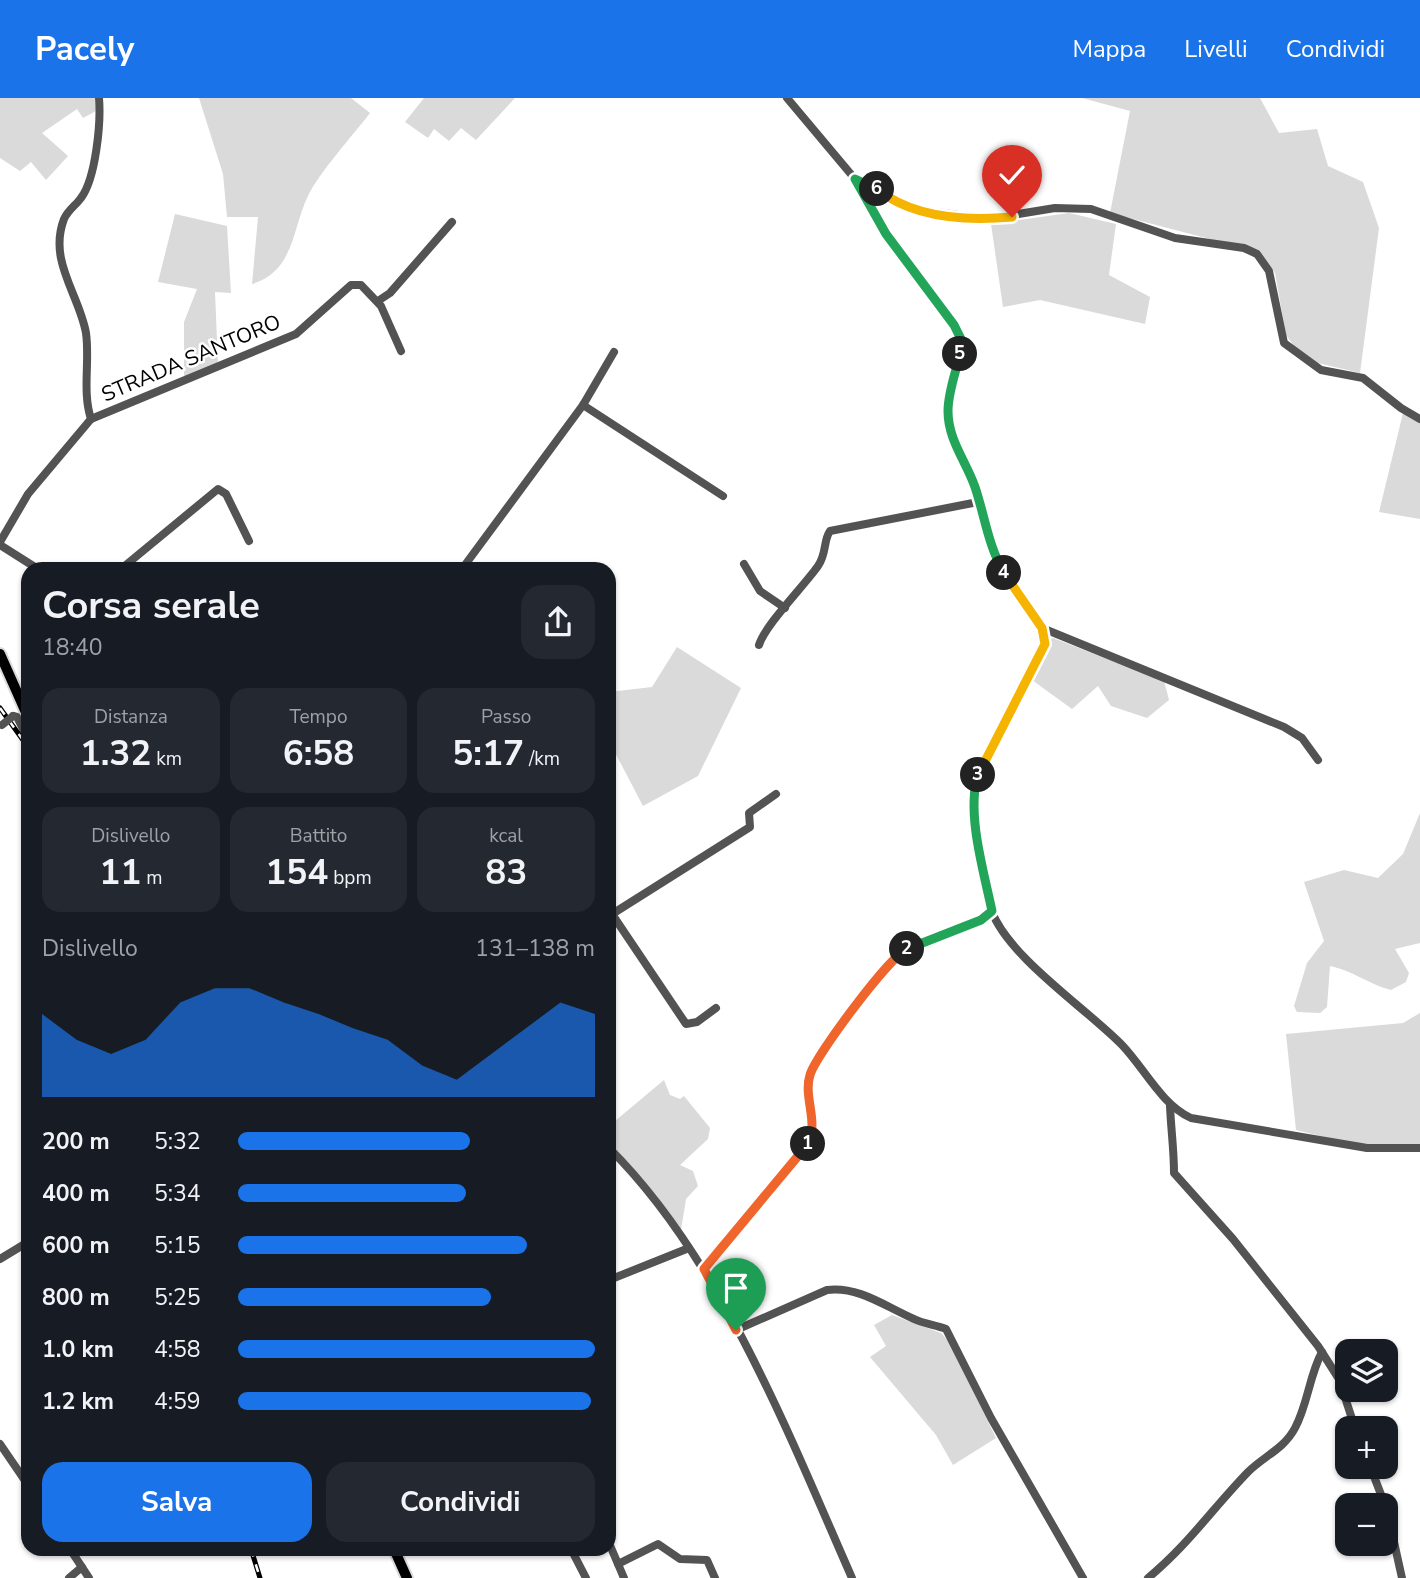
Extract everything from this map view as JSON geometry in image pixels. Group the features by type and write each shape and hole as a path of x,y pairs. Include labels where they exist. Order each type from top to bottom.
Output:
{"main road":[{"path":"0,654 21,701"},
{"path":"397,1556 407,1578"}],"street":[{"path":"91,419 86,384 85,331 69,289 60,247 64,218 82,197 93,165 100,113 99,98"},
{"path":"786,98 855,179 886,234 954,325 961,339 948,414 955,445 975,487 998,561 1042,628 1045,644 981,764 975,782 979,846 992,911 1017,947 1038,970 1104,1027 1141,1065 1170,1106 1191,1118 1367,1148 1420,1148"},
{"path":"855,179 869,182 906,208 988,219 1074,207 1091,209 1175,238 1244,248 1257,254 1269,271 1284,343 1321,370 1363,378 1401,408 1420,419"},
{"path":"401,351 378,301 390,293 453,222"},
{"name":"STRADA SANTORO","path":"0,544 28,494 91,419 296,334 351,285 361,285 378,301"},
{"path":"467,562 583,405 614,352"},
{"path":"583,405 723,496"},
{"path":"129,562 218,489 226,494 249,541"},
{"path":"759,645 825,554 830,531 978,502"},
{"path":"0,544 27,562"},
{"path":"744,564 760,591 785,608"},
{"path":"1042,628 1284,727 1302,738 1318,760"},
{"path":"1,726 13,716 21,728"},
{"path":"616,911 750,827 749,813 776,794"},
{"path":"704,1269 803,1153 810,1140 812,1124 810,1073 881,971 901,951 981,920 992,911"},
{"path":"616,924 686,1024 697,1022 716,1008"},
{"path":"1170,1106 1169,1125 1176,1155 1174,1173 1233,1239 1322,1352 1339,1379 1352,1416"},
{"path":"616,1155 638,1177 704,1269 787,1430 852,1578"},
{"path":"0,1259 21,1246"},
{"path":"616,1277 690,1248"},
{"path":"736,1330 827,1290 839,1288 946,1329 991,1418 1083,1578"},
{"path":"1148,1578 1193,1538 1246,1474 1288,1439 1296,1427 1309,1379 1322,1352"},
{"path":"0,1444 21,1475"},
{"path":"618,1564 658,1544 680,1559 707,1560 715,1578"},
{"path":"75,1556 89,1578"},
{"path":"575,1556 586,1578"},
{"path":"615,1556 624,1578"},
{"path":"1397,1556 1402,1578"},
{"path":"69,1578 82,1567"}],"shaded area":[{"path":"0,98 95,98 96,111 83,118 77,109 42,133 68,156 46,180 31,162 20,171 0,158"},
{"path":"199,98 351,98 370,113 313,187 284,259 266,278 252,284 258,217 227,217 223,174"},
{"path":"424,98 515,98 476,140 461,128 449,141 434,129 428,138 405,122"},
{"path":"1082,98 1260,98 1279,133 1317,129 1328,166 1363,182 1379,228 1360,373 1318,363 1294,346 1286,335 1275,273 1260,252 1110,213 1130,111"},
{"path":"1069,213 1116,224 1109,275 1150,297 1145,324 1040,300 1003,307 991,224"},
{"path":"175,214 227,226 231,293 215,292 218,364 184,380 184,322 197,289 158,282"},
{"path":"1403,413 1420,422 1420,519 1379,512"},
{"path":"1053,638 1164,681 1169,700 1147,718 1111,706 1098,686 1072,709 1032,680 1048,640"},
{"path":"677,647 741,688 698,776 643,806 616,754 616,691 652,687"},
{"path":"1420,813 1420,943 1395,949 1409,973 1406,982 1391,990 1330,966 1327,1007 1320,1013 1297,1012 1294,1006 1307,963 1324,941 1304,882 1344,870 1378,878 1403,854"},
{"path":"1420,1013 1420,1145 1374,1149 1296,1130 1286,1034 1403,1023"},
{"path":"664,1080 670,1095 680,1099 684,1096 710,1128 708,1139 680,1165 693,1171 698,1186 686,1199 681,1230 616,1152 616,1120"},
{"path":"892,1315 941,1333 950,1343 996,1438 953,1465 936,1435 870,1357 886,1346 874,1325"}],"railway":[{"path":"0,708 21,737"},
{"path":"253,1556 260,1578"}],"route":[{"path":"736,1330 704,1269 803,1153 810,1140 812,1124 808,1085 810,1073 888,962 901,951 981,920 992,911 979,846 975,782 981,764 1045,644 1046,636 998,561 989,542 975,487 955,445 948,403 961,339 954,325 886,234 855,179 869,182 906,208 961,218 1012,217"}]}
